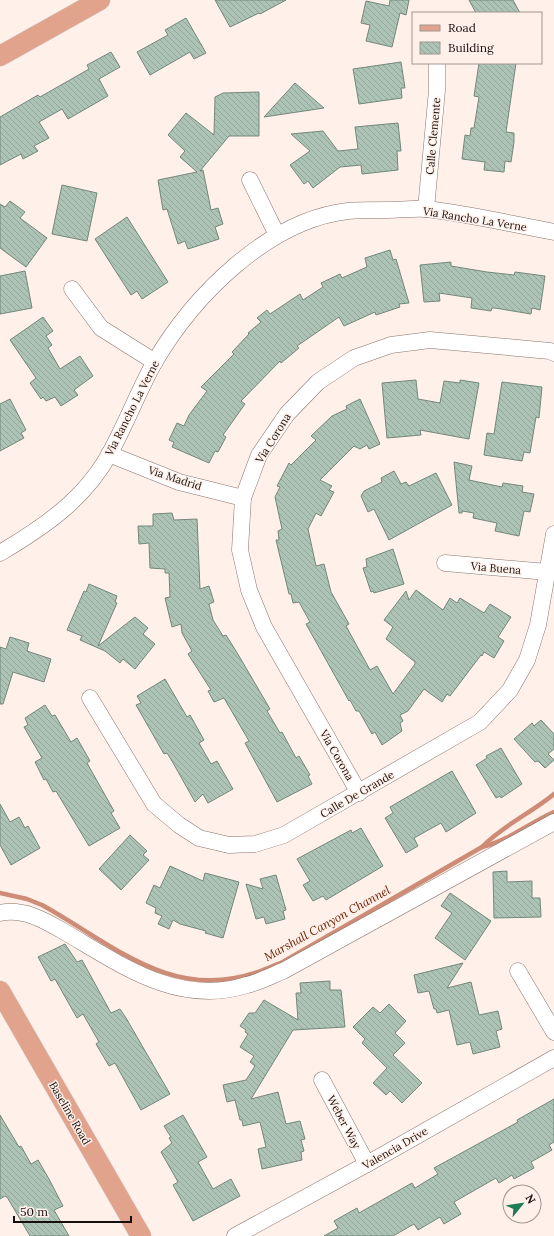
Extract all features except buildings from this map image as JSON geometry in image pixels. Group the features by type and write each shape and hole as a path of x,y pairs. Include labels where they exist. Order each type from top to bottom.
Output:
{"main road":[{"path":"0,56 100,0"},
{"name":"Baseline Road","path":"2,997 141,1236"}],"street":[{"name":"Calle Clemente","path":"426,209 437,90 437,64"},
{"path":"250,180 277,235"},
{"name":"Via Rancho La Verne","path":"1,551 43,527 68,507 90,483 109,454 155,362 207,292 241,261 277,235 313,220 347,211 426,209 554,232"},
{"path":"72,289 101,328 155,362"},
{"name":"Via Corona","path":"359,793 264,627 249,590 240,550 243,498 259,455 287,414 318,382 354,358 391,345 430,340 550,351 554,353"},
{"name":"Via Madrid","path":"109,454 179,482 243,498"},
{"name":"Calle De Grande","path":"90,698 154,804 179,825 199,838 229,845 255,844 284,835 480,722 510,690 529,653 538,625 554,534"},
{"name":"Via Buena","path":"445,564 547,572"},
{"path":"0,913 21,912 44,920 137,974 157,983 182,989 222,990 246,986 284,971 554,822"},
{"path":"518,971 554,1032"},
{"name":"Valencia Drive","path":"235,1236 367,1164 554,1058"},
{"name":"Weber Way","path":"322,1080 367,1164"}],"waterway":[{"name":"Marshall Canyon Channel","path":"482,847 498,833 554,794"},
{"name":"Marshall Canyon Channel","path":"0,893 27,899 42,905 117,951 142,964 168,974 196,980 224,980 255,973 281,963 482,847 501,841 554,812"}]}
